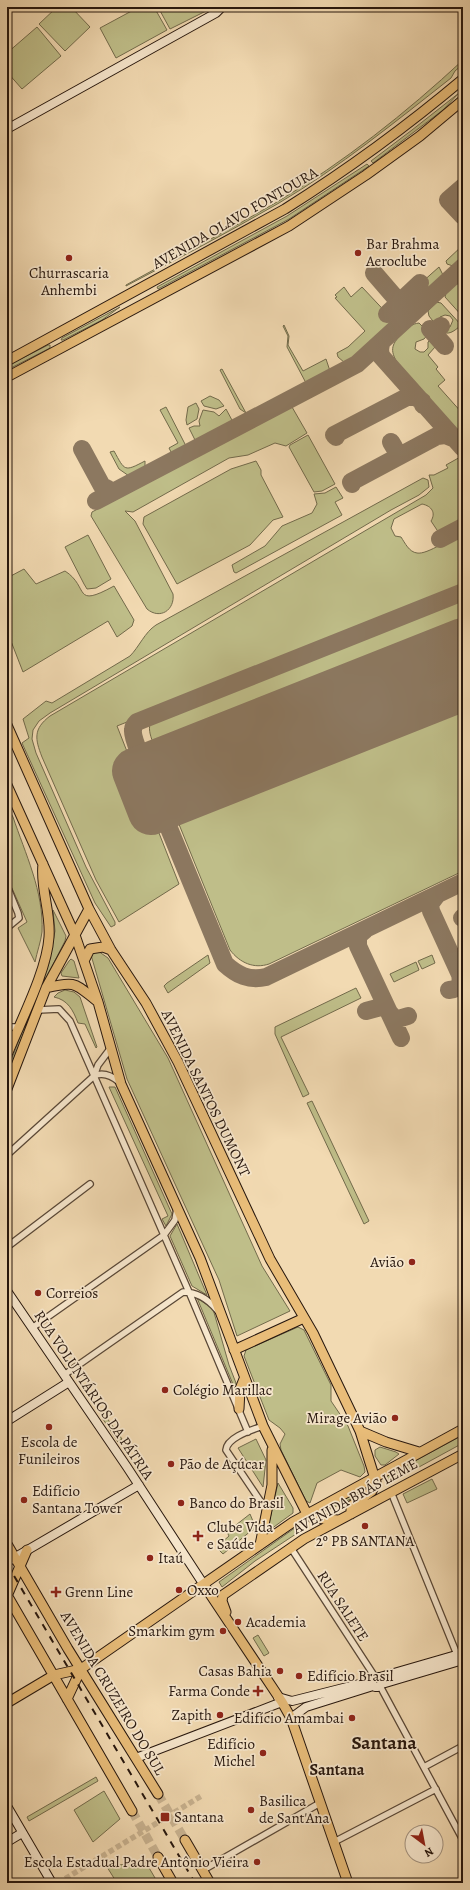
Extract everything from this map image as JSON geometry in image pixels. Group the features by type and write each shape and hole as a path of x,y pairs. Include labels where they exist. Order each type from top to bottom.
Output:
{"main road":[{"name":"AVENIDA OLAVO FONTOURA","path":"7,361 285,209 324,185 389,139 463,79"},
{"name":"AVENIDA OLAVO FONTOURA","path":"7,377 289,226 392,156 463,100"},
{"path":"134,292 134,302 140,306"},
{"path":"116,302 122,308 122,316"},
{"name":"AVENIDA SANTOS DUMONT","path":"7,725 89,909 111,950 146,1003 178,1062 261,1241 304,1318 360,1431 376,1476"},
{"path":"8,789 75,935 98,1002 121,1084 200,1258 244,1379 272,1447 307,1514 313,1518 338,1520"},
{"path":"7,1055 40,974 49,938 49,914 42,874 43,864"},
{"path":"7,1089 46,988 89,909"},
{"path":"84,961 90,949 103,947 111,950"},
{"path":"46,988 68,983 75,984 98,1002"},
{"path":"234,1350 304,1318"},
{"path":"239,1409 240,1390 244,1379"},
{"name":"AVENIDA BRÁS LEME","path":"81,1669 307,1514 463,1429"},
{"path":"360,1431 386,1442 419,1452"},
{"path":"260,1545 273,1474 272,1447"},
{"name":"AVENIDA BRÁS LEME","path":"225,1617 227,1611 222,1601 223,1595 291,1548 338,1520 463,1454"},
{"path":"351,1514 351,1506 372,1491 375,1487 376,1476"},
{"name":"AVENIDA CRUZEIRO DO SUL","path":"7,1544 11,1560 21,1567 81,1669 158,1794"},
{"path":"28,1550 7,1596 132,1811"},
{"name":"RUA VOLUNTÁRIOS DA PÁTRIA","path":"204,1585 291,1718 348,1883"},
{"path":"7,1703 54,1675 81,1669"},
{"path":"67,1699 81,1669"},
{"path":"185,1840 210,1883"},
{"path":"158,1857 173,1883"}],"street":[{"path":"7,128 216,13 222,7"},
{"path":"7,886 19,918 7,928"},
{"path":"38,1010 59,1009 70,1021 189,1292 248,1432"},
{"path":"7,1027 18,1027"},
{"path":"94,1076 98,1065 110,1049"},
{"path":"7,1155 94,1076 98,1074 106,1075 116,1079 121,1084"},
{"path":"7,1247 90,1184"},
{"path":"32,1328 164,1235 175,1220 177,1207"},
{"name":"RUA VOLUNTÁRIOS DA PÁTRIA","path":"7,1291 66,1379 135,1488 145,1495 204,1585"},
{"path":"7,1422 183,1292 201,1295 211,1303 222,1316"},
{"path":"263,1426 231,1441 226,1446 226,1450 267,1512"},
{"path":"11,1560 135,1488"},
{"path":"291,1718 306,1708 377,1682 461,1657 391,1492"},
{"name":"RUA SALETE","path":"291,1548 377,1682 463,1839"},
{"path":"136,1758 280,1699 292,1701 377,1682"},
{"path":"424,1767 463,1746"},
{"path":"334,1842 436,1789"},
{"path":"203,1870 320,1803"},
{"path":"7,1806 52,1883"},
{"path":"7,1842 22,1833"}],"shaded area":[{"path":"57,7 71,7 90,27 65,51 39,24"},
{"path":"139,7 154,7 167,30 116,58 100,28"},
{"path":"158,7 211,7 212,8 170,29"},
{"path":"37,27 61,56 22,89 7,72 7,53"},
{"path":"463,60 463,64 455,71 451,78 367,144 302,189 260,214 126,286 221,234 302,187 397,118"},
{"path":"459,93 443,110 373,163 371,161 412,130"},
{"path":"367,164 369,166 289,219 158,289 157,287 287,216"},
{"path":"463,245 463,257 453,266 447,264 446,261"},
{"path":"439,267 443,275 428,290 421,283"},
{"path":"456,283 463,287 463,317 445,297 446,293"},
{"path":"344,287 351,297 362,287 394,321 357,356 345,363 338,357 337,353 348,347 365,331 335,298 337,297 335,295"},
{"path":"436,302 441,303 463,327 463,331 459,327 449,333 442,331 444,328 450,327 453,320 450,316 445,315 440,317 439,324 436,325 429,316 428,311"},
{"path":"120,307 102,320 61,340 62,338"},
{"path":"419,323 429,333 424,339 416,342 415,349 420,352 424,352 428,348 428,342 433,338 435,339 435,347 428,355 438,367 436,369 445,380 438,386 463,414 463,436 394,357 393,349 395,342 410,327"},
{"path":"284,325 289,336 288,345 303,371 326,359 330,371 306,383 287,347 288,336 283,326"},
{"path":"50,345 50,348 7,370 7,366"},
{"path":"222,369 246,413 240,409 220,370"},
{"path":"210,396 219,400 224,406 216,409 204,406 201,401"},
{"path":"196,403 199,409 197,419 187,425 186,420 188,407"},
{"path":"166,407 186,446 172,454 169,448 178,443 160,410"},
{"path":"292,407 307,433 286,446 275,443 248,455 229,458 133,512 125,511 135,521 173,594 172,605 166,612 157,614 147,609 91,516 92,512"},
{"path":"226,409 233,422 196,442 189,428 200,426 199,421 203,410 214,412 219,416"},
{"path":"308,435 335,484 322,491 314,492 289,447"},
{"path":"114,451 123,466 126,468 133,467 145,461 145,468 129,476 119,469 110,452"},
{"path":"462,456 463,522 443,533 439,533 431,521 433,513 431,508 422,504 394,519 391,528 395,536 401,537 409,549 417,553 427,551 463,531 463,588 117,726 179,884 119,922 96,880 42,757 37,740 38,730 41,725 50,716 426,495 433,488 429,475 434,475 448,468 446,465"},
{"path":"256,461 261,470 261,475 283,517 273,520 250,545 177,584 143,524 144,517 231,469"},
{"path":"423,478 428,480 429,487 419,495 391,510 50,713 39,721 33,730 32,739 36,753 86,867 115,922 115,925 111,927 95,903 22,743 29,738 23,719 46,701 52,703 130,656 156,625"},
{"path":"336,487 343,498 335,502 342,515 236,573 234,572 232,565 265,546 282,526 312,513 317,504 314,494 325,493"},
{"path":"88,535 111,579 96,588 87,589 65,547"},
{"path":"24,569 36,584 65,571 73,577 83,593 87,596 101,593 114,586 134,620 132,626 117,637 108,621 23,672 7,631 7,578"},
{"path":"463,596 463,640 169,757 162,758 159,756 150,731 151,722 154,718"},
{"path":"463,688 463,871 269,964 258,966 248,964 234,955 230,950 174,812 177,803"},
{"path":"7,806 13,817 33,873 40,902 42,932 35,962 18,928 27,922 7,877"},
{"path":"53,910 66,936 65,941 48,974 7,1077 7,1071 49,963 55,931"},
{"path":"93,951 98,951 108,958 168,1058 262,1266 290,1311 237,1336 219,1280 127,1079 91,955"},
{"path":"208,955 210,963 168,993 164,986 167,983"},
{"path":"432,955 435,963 422,969 418,961"},
{"path":"71,959 74,961 79,978 62,976 61,973"},
{"path":"416,962 419,970 394,982 390,974"},
{"path":"356,988 361,998 281,1037 309,1094 303,1097 275,1034 275,1027"},
{"path":"65,990 74,992 80,997 97,1047 96,1048 85,1024 78,1023 69,1006 63,1000 54,997 58,993"},
{"path":"109,1087 115,1087 172,1214 166,1226 162,1219 168,1216"},
{"path":"312,1101 369,1221 364,1224 307,1103"},
{"path":"177,1224 207,1295 192,1286 170,1236"},
{"path":"197,1298 213,1309 229,1365 236,1383 235,1389"},
{"path":"298,1327 304,1330 331,1385 331,1401 348,1426 365,1472 360,1477 341,1470 317,1483 310,1503 306,1501 281,1450 280,1444 285,1434 280,1428 269,1420 244,1356 246,1350"},
{"path":"104,1414 122,1439 118,1442 101,1416"},
{"path":"463,1435 463,1443 386,1485 385,1477"},
{"path":"256,1439 266,1460 263,1487 238,1448"},
{"path":"380,1447 399,1454 385,1465 381,1465 375,1456 375,1450"},
{"path":"432,1479 437,1489 407,1503 403,1494"},
{"path":"278,1483 293,1508 293,1513 267,1532"},
{"path":"367,1486 365,1492 324,1512 323,1510"},
{"path":"250,1514 255,1526 256,1534 252,1530 223,1554 219,1550 222,1547 220,1544 229,1536 227,1532"},
{"path":"299,1525 302,1530 255,1561 222,1587 219,1582"},
{"path":"258,1635 269,1653 264,1656 253,1638"},
{"path":"96,1777 98,1781 29,1821 27,1817"},
{"path":"104,1791 120,1819 93,1842 74,1810"},
{"path":"145,1861 158,1883 117,1883 107,1867"}],"taxiway":[{"path":"463,187 448,200 463,216"},
{"path":"96,501 357,364 463,267"},
{"path":"374,273 399,302"},
{"path":"387,314 420,283"},
{"path":"441,326 435,330 430,329 445,346"},
{"path":"381,343 381,356 463,448"},
{"path":"336,437 334,435 407,397 415,397 422,401 423,405"},
{"path":"352,484 351,482 437,436 445,435 455,439"},
{"path":"391,442 394,447"},
{"path":"82,449 102,486 108,489"},
{"path":"440,539 463,527"},
{"path":"182,776 170,779 162,778 155,776 148,771 139,753 133,734 133,728 137,722 463,592"},
{"path":"255,747 173,782 166,787 160,800 161,809 225,964 234,971 249,978 266,977 463,882"},
{"path":"436,896 430,904 431,911 463,981"},
{"path":"365,930 358,936 358,946 401,1038"},
{"path":"449,990 455,989 459,986 461,981 460,974"},
{"path":"366,1011 381,1007 384,1002"},
{"path":"388,1011 393,1017 398,1019 408,1016"}],"runway":[{"path":"463,641 135,771 151,812 463,688"}],"tunnel":[{"path":"158,1794 185,1840"},
{"path":"58,1883 203,1795"},
{"path":"132,1811 158,1857"}],"railway":[{"path":"7,1564 195,1883"}],"place":[{"name":"Bar Brahma Aeroclube","path":"358,253"},
{"name":"Churrascaria Anhembi","path":"69,258"},
{"name":"Avião","path":"412,1262"},
{"name":"Correios","path":"38,1293"},
{"name":"Colégio Marillac","path":"165,1390"},
{"name":"Mirage Avião","path":"395,1418"},
{"name":"Escola de Funileiros","path":"49,1427"},
{"name":"Pão de Açúcar","path":"171,1464"},
{"name":"Edifício Santana Tower","path":"24,1500"},
{"name":"Banco do Brasil","path":"181,1503"},
{"name":"2º PB SANTANA","path":"365,1526"},
{"name":"Clube Vida e Saúde","path":"198,1536"},
{"name":"Itaú","path":"150,1558"},
{"name":"Oxxo","path":"179,1590"},
{"name":"Grenn Line","path":"56,1592"},
{"name":"Academia","path":"238,1622"},
{"name":"Smarkim gym","path":"223,1631"},
{"name":"Casas Bahia","path":"280,1671"},
{"name":"Edifício Brasil","path":"299,1676"},
{"name":"Farma Conde","path":"258,1691"},
{"name":"Zapith","path":"220,1715"},
{"name":"Edifício Amambai","path":"352,1718"},
{"name":"Edifício Michel","path":"263,1753"},
{"name":"Basilica de Sant'Ana","path":"251,1810"},
{"name":"Santana","path":"165,1817"},
{"name":"Escola Estadual Padre Antônio Vieira","path":"257,1862"}],"district":[{"name":"Santana","path":"384,1743"},
{"name":"Santana","path":"337,1770"}]}
